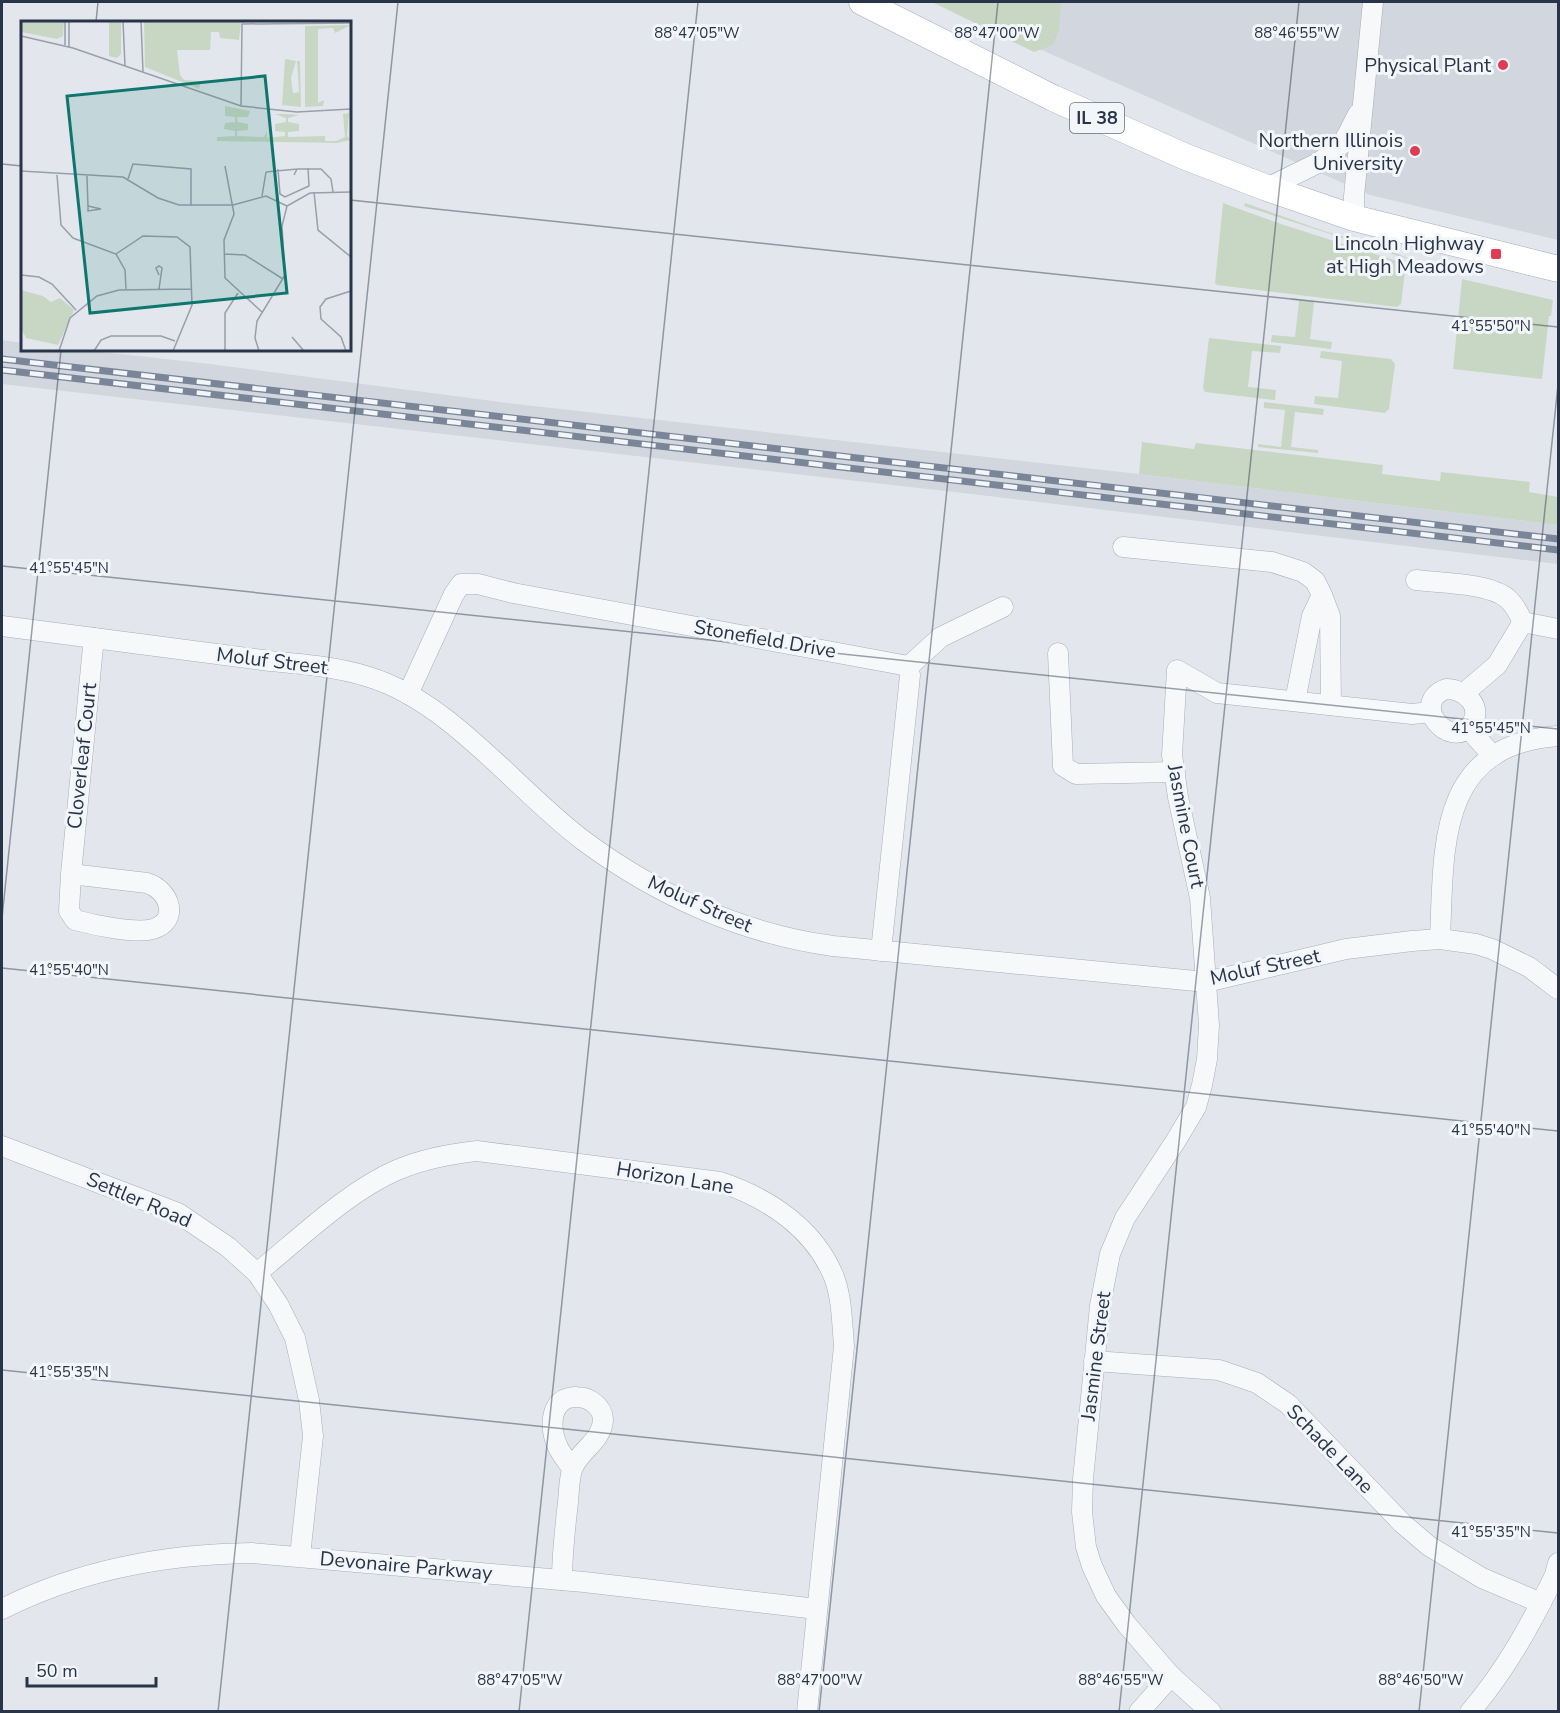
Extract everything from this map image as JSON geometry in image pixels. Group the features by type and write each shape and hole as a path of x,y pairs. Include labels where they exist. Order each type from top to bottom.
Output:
{"main road":[{"name":"IL 38","path":"862,2 1053,98 1192,159 1267,188 1354,219 1558,269"}],"street":[{"path":"1354,219 1354,196 1373,2"},
{"path":"1267,188 1320,162 1342,144 1363,107"},
{"path":"1123,547 1272,562 1303,572 1315,581 1330,616 1331,705"},
{"path":"1416,580 1496,591 1507,598 1523,622 1558,629"},
{"name":"Stonefield Drive","path":"408,694 454,594 461,584 478,584 513,594 903,664 908,668"},
{"path":"1322,595 1312,616 1295,701 1412,714 1431,712"},
{"path":"880,951 908,695 908,668 941,637 1003,607"},
{"path":"1464,693 1497,665 1523,622"},
{"name":"Moluf Street","path":"2,626 270,662 310,665 369,676 408,694 448,721 584,841 630,872 679,898 735,923 806,943 1206,982 1346,949 1440,939 1476,944 1492,949 1529,967 1558,989"},
{"name":"Cloverleaf Court","path":"71,874 158,886 167,897 170,910 164,922 156,929 143,931 75,920 69,911 71,874 94,638"},
{"path":"1058,653 1063,766 1076,774 1175,772"},
{"name":"Jasmine Court","path":"1206,982 1200,898 1178,797 1172,754 1177,670 1217,693 1295,701"},
{"path":"1456,689 1464,693 1471,700 1474,710 1473,720 1468,728 1452,732 1443,729 1435,722 1431,712 1431,702 1435,694 1439,691 1456,689"},
{"path":"1468,728 1493,756"},
{"path":"1440,939 1444,845 1456,801 1465,784 1474,772 1509,746 1558,736"},
{"name":"Jasmine Street","path":"1206,982 1209,1025 1207,1059 1202,1085 1191,1115 1125,1218 1110,1254 1100,1306 1094,1361 1082,1512 1086,1547 1092,1566 1107,1596 1127,1625 1171,1676 1211,1712"},
{"name":"Settler Road","path":"2,1146 178,1213 228,1247 257,1273 278,1304 295,1338 309,1400 313,1436 300,1556"},
{"name":"Horizon Lane","path":"257,1273 365,1187 396,1171 423,1161 477,1151 720,1182 744,1190 768,1202 792,1220 812,1241 835,1278 842,1312 844,1346 842,1380 836,1407 807,1712"},
{"name":"Schade Lane","path":"1094,1361 1219,1370 1257,1383 1288,1404 1402,1523 1429,1546 1482,1578 1541,1603"},
{"path":"562,1580 562,1557 572,1468"},
{"name":"Devonaire Parkway","path":"2,1608 68,1581 112,1569 161,1559 252,1553 562,1580 817,1610"},
{"path":"1470,1712 1491,1688 1512,1658 1556,1575 1558,1563"},
{"path":"1139,1712 1171,1676"}],"shaded area":[{"name":"Northern Illinois University","path":"933,2 1558,2 1558,240 1370,195"},
{"path":"2,340 21,343 21,351 92,351 202,363 516,404 1130,473 1558,525 1558,564 963,493 2,384"}],"green space":[{"path":"932,2 1061,2 1059,30 1053,45 1034,52"},
{"path":"1223,203 1406,264 1401,304 1397,307 1217,285 1215,283"},
{"path":"1245,203 1324,231 1389,250 1414,261 1244,206"},
{"path":"1462,279 1553,300 1542,379 1453,369"},
{"path":"1291,298 1334,303 1314,302 1310,339 1332,342 1331,349 1271,342 1272,335 1295,337 1299,301 1291,300"},
{"path":"1209,338 1281,346 1280,353 1252,351 1248,387 1276,390 1275,400 1205,392 1203,388"},
{"path":"1321,351 1391,359 1395,364 1389,409 1385,413 1314,404 1315,396 1338,398 1342,361 1320,358"},
{"path":"1264,402 1324,409 1323,415 1295,412 1291,447 1318,450 1318,453 1258,447 1258,444 1281,447 1285,410 1264,408"},
{"path":"1142,442 1194,449 1196,443 1383,465 1382,474 1440,481 1441,472 1530,482 1529,492 1558,497 1558,525 1139,474"}],"railway":[{"path":"2,359 1558,539"},
{"path":"2,370 1558,550"}],"place":[{"name":"Physical Plant","path":"1503,65"},
{"name":"Northern Illinois University","path":"1415,151"},
{"name":"Lincoln Highway at High Meadows","path":"1496,254"}]}
